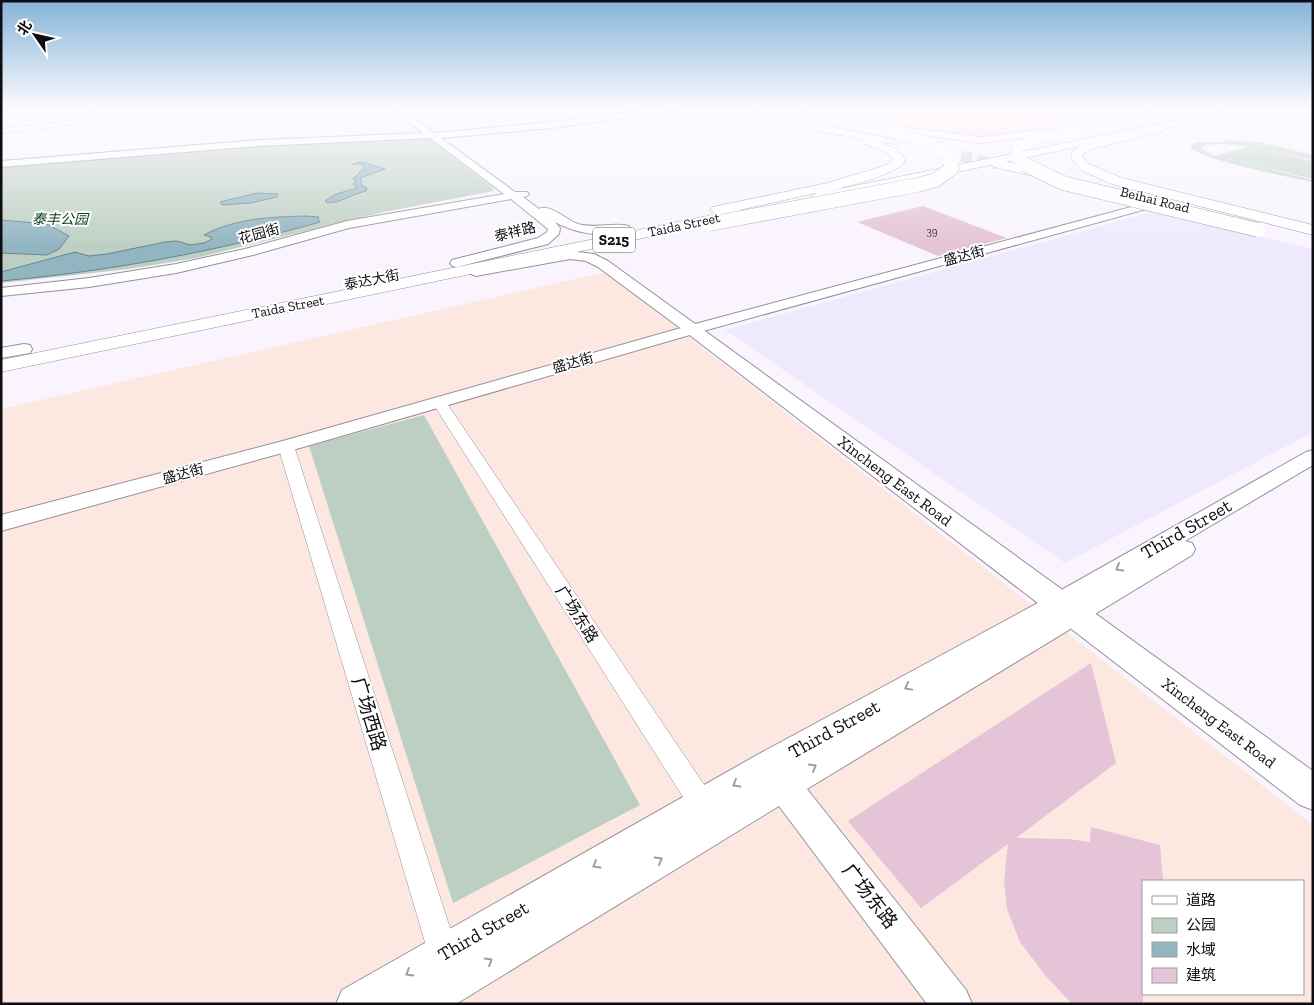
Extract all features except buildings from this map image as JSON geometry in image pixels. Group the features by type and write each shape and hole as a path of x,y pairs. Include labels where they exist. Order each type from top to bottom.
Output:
{"main road":[{"path":"835,185 888,168 898,163 899,158 896,155"},
{"path":"673,228 709,224 936,180 952,168 952,160 948,155"},
{"name":"Taida Street","path":"630,232 835,185 988,155"},
{"path":"1016,155 1021,163 1035,172 1063,183 1258,230 1313,241"},
{"name":"Taida Street","path":"630,232 673,228 1021,155"},
{"path":"1077,155 1077,158 1085,167 1117,181 1313,231"},
{"name":"Beihai Road","path":"1313,231 1003,163 1313,241"},
{"name":"泰达大街","path":"1,353 453,268 630,232"},
{"name":"Xincheng East Road","path":"630,232 610,247 609,258 697,328"},
{"name":"Xincheng East Road","path":"453,268 570,255 589,257 613,270 697,328 1072,605 1313,792"},
{"name":"Taida Street","path":"1,366 453,268"},
{"name":"Xincheng East Road","path":"1072,605 1313,773"}],"street":[{"path":"1,163 96,155"},
{"name":"泰祥路","path":"463,155 516,193 565,224 594,230 630,232"},
{"name":"泰祥路","path":"453,268 543,241 553,234 555,231 552,226 516,193"},
{"name":"花园街","path":"1,290 80,284 149,274 250,252 346,226 516,193"},
{"name":"盛达街","path":"1,523 286,446 697,328 1146,206"},
{"name":"广场东路","path":"439,402 709,815"},
{"name":"广场西路","path":"286,446 448,968"},
{"name":"Third Street","path":"1072,605 1313,456"},
{"name":"Third Street","path":"356,1004 448,968 776,775 1072,605 1313,472"},
{"name":"广场东路","path":"776,775 952,1004"},
{"name":"Third Street","path":"417,1004 448,968"}],"shaded area":[{"path":"1155,211 1313,249 1313,432 1065,563 725,330"},
{"path":"606,272 1313,825 1313,1004 1,1004 1,409"}],"green space":[{"name":"泰丰公园","path":"124,155 450,155 492,187 494,191 384,212 196,258 129,269 1,283 1,165"},
{"path":"1204,155 1286,155 1313,161 1313,179 1216,156 1313,180 1313,182 1267,172"},
{"path":"1288,155 1313,155 1313,160"},
{"path":"424,415 640,805 453,903 309,446"}],"water":[{"path":"362,162 385,169 360,178 362,186 367,188 366,191 337,202 327,203 325,201 336,194 357,188 353,184 357,180 353,179 364,168 362,164 352,164"},
{"path":"257,193 278,194 277,197 251,203 222,205 220,202"},
{"path":"319,217 320,222 281,233 162,259 82,272 1,281 1,272 75,252 89,256 165,242 177,241 190,245 204,243 212,239 204,235 229,225 267,218"},
{"path":"1,220 47,224 69,236 59,249 47,255 1,253"}],"tunnel":[{"path":"961,156 998,164"}]}
